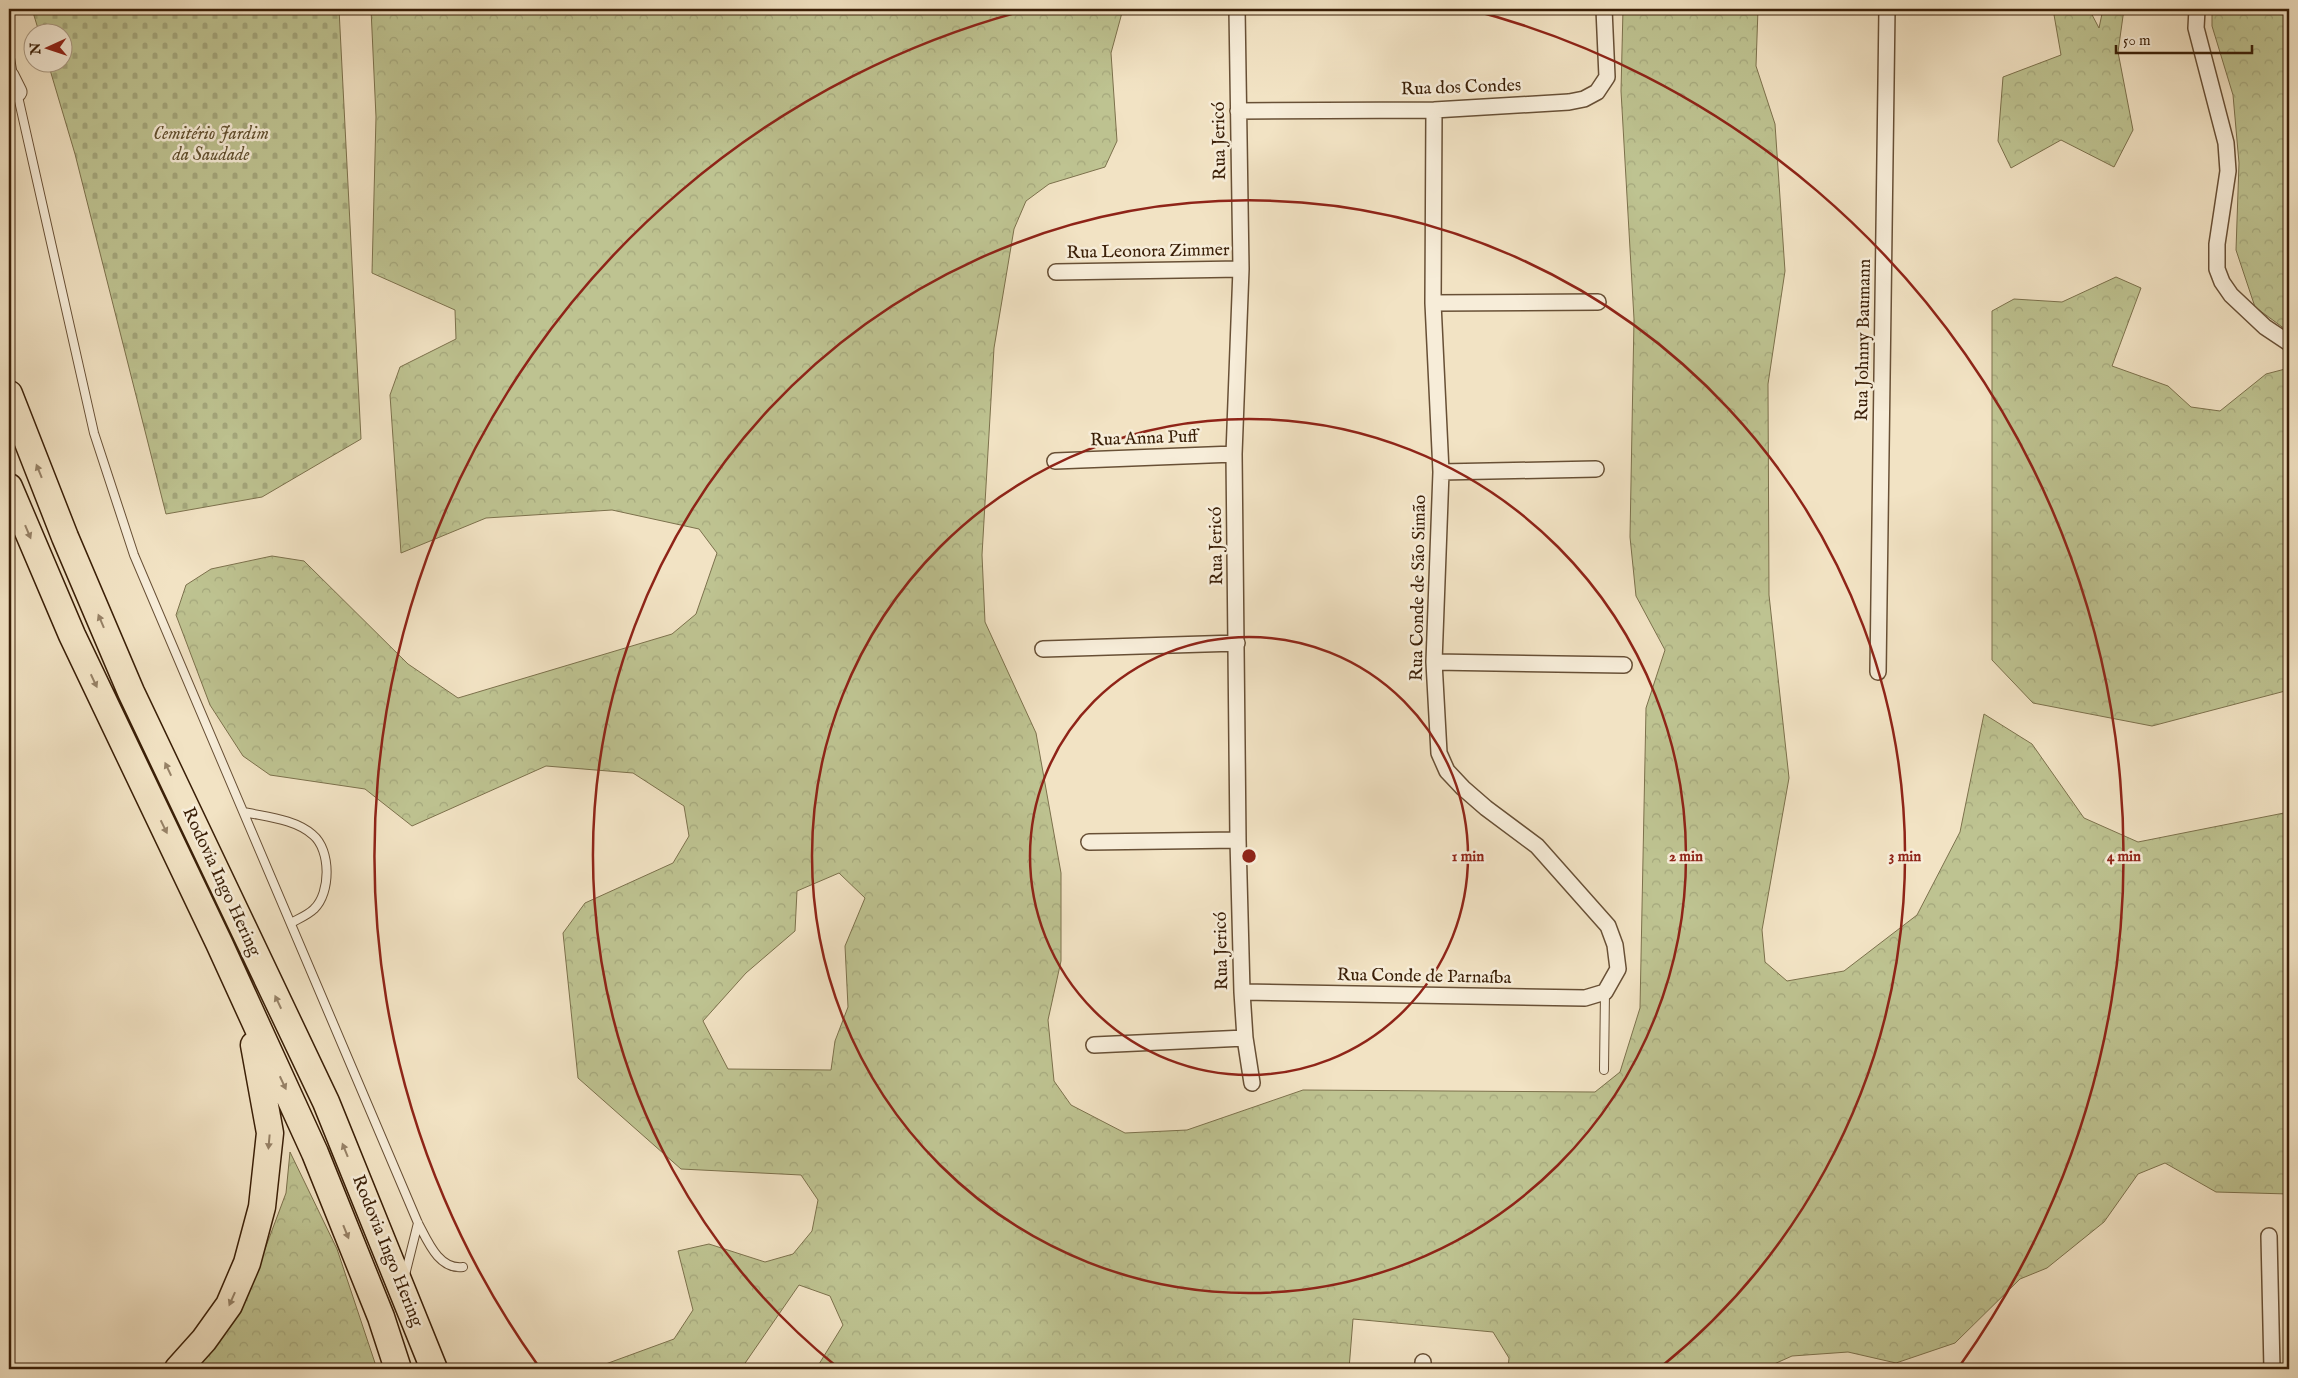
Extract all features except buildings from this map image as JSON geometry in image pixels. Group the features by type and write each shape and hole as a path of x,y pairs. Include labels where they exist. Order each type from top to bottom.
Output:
{"highway":[{"path":"9,371 21,425"},
{"name":"Rodovia Ingo Hering","path":"9,394 65,537 131,692 326,1102 434,1369"},
{"name":"Rodovia Ingo Hering","path":"9,488 72,635 219,943 315,1153 381,1317 398,1369"},
{"path":"178,1369 204,1340 229,1305 247,1263 262,1207 270,1133 257,1053 219,943"},
{"path":"417,1325 444,1369"}],"street":[{"name":"Rua Jericó","path":"1237,9 1240,269 1234,454 1238,840 1242,992 1245,1038 1252,1083"},
{"name":"Rua dos Condes","path":"1238,111 1434,110 1569,102 1584,99 1596,92 1607,78 1604,9"},
{"name":"Rua Johnny Baumann","path":"1878,672 1887,9"},
{"path":"2197,9 2196,28 2226,143 2228,171 2217,244 2217,269 2222,282 2231,294 2265,327 2289,343"},
{"name":"Rua Conde de São Simão","path":"1434,110 1433,303 1441,472 1434,662 1438,753 1447,771 1486,808 1536,846 1608,926 1616,945 1618,969 1605,992"},
{"name":"Rua Leonora Zimmer","path":"1056,272 1240,269"},
{"path":"1433,303 1598,302"},
{"name":"Rua Anna Puff","path":"1055,461 1234,454"},
{"path":"1441,472 1596,469"},
{"path":"1043,649 1237,644"},
{"path":"1434,662 1624,664"},
{"path":"1090,842 1238,840"},
{"name":"Rua Conde de Parnaíba","path":"1242,992 1586,998 1605,992"},
{"path":"1094,1045 1245,1038"},
{"path":"2269,1236 2272,1369"}],"lane":[{"path":"9,52 13,84 94,433 134,555 418,1223 431,1248 448,1266 454,1268 464,1267"},
{"path":"244,812 291,823 314,835 326,858 326,892 314,909 291,924"},
{"path":"1604,1070 1605,992"},
{"path":"402,1289 418,1223"}],"green space":[{"name":"Cemitério Jardim da Saudade","path":"32,9 339,9 361,439 262,497 166,514 75,154 51,72 72,72 72,22 36,22"},
{"path":"371,9 1123,9 1111,53 1117,141 1105,167 1049,184 1026,201 1014,229 994,348 982,555 985,622 1036,733 1061,873 1061,961 1048,1020 1054,1081 1071,1105 1125,1133 1187,1130 1303,1090 1595,1092 1620,1072 1640,1008 1646,708 1665,650 1636,596 1630,537 1634,319 1621,91 1623,9 1758,9 1756,66 1775,124 1785,271 1768,384 1769,595 1789,778 1762,930 1765,962 1787,981 1844,971 1917,915 1960,832 1984,714 2032,744 2084,818 2138,842 2289,812 2289,1194 2216,1192 2165,1163 2138,1174 2104,1222 2047,1268 2020,1279 1955,1343 1896,1363 1848,1352 1792,1356 1763,1369 1508,1369 1509,1358 1493,1332 1353,1319 1349,1369 816,1369 843,1325 830,1296 799,1285 741,1369 592,1369 674,1339 693,1310 678,1251 709,1244 765,1262 793,1254 812,1231 818,1200 801,1175 681,1169 578,1078 563,933 585,903 673,863 689,836 684,806 633,773 546,766 412,826 365,789 270,775 243,756 210,705 176,615 186,585 211,569 272,556 304,561 408,664 458,698 672,634 696,614 717,553 699,529 612,510 486,518 401,553 390,395 400,367 456,339 455,310 372,273 376,117","holes":["839,873 865,898 845,946 848,1007 835,1041 831,1070 728,1069 703,1021 746,973 795,931 797,891"]},
{"path":"2053,9 2089,9 2099,28 2103,9 2124,9 2118,52 2133,130 2114,167 2061,140 2011,168 1998,141 2003,77 2061,55"},
{"path":"2212,9 2289,9 2289,332 2255,307 2236,250 2239,163 2233,95 2212,26"},
{"path":"2116,277 2141,288 2112,366 2168,386 2191,407 2220,411 2266,374 2289,368 2289,690 2152,726 2033,703 1992,660 1992,311 2014,299 2062,302"},
{"path":"290,1152 337,1249 377,1369 288,1369 279,1367 266,1369 196,1369 247,1297 286,1193"}]}
